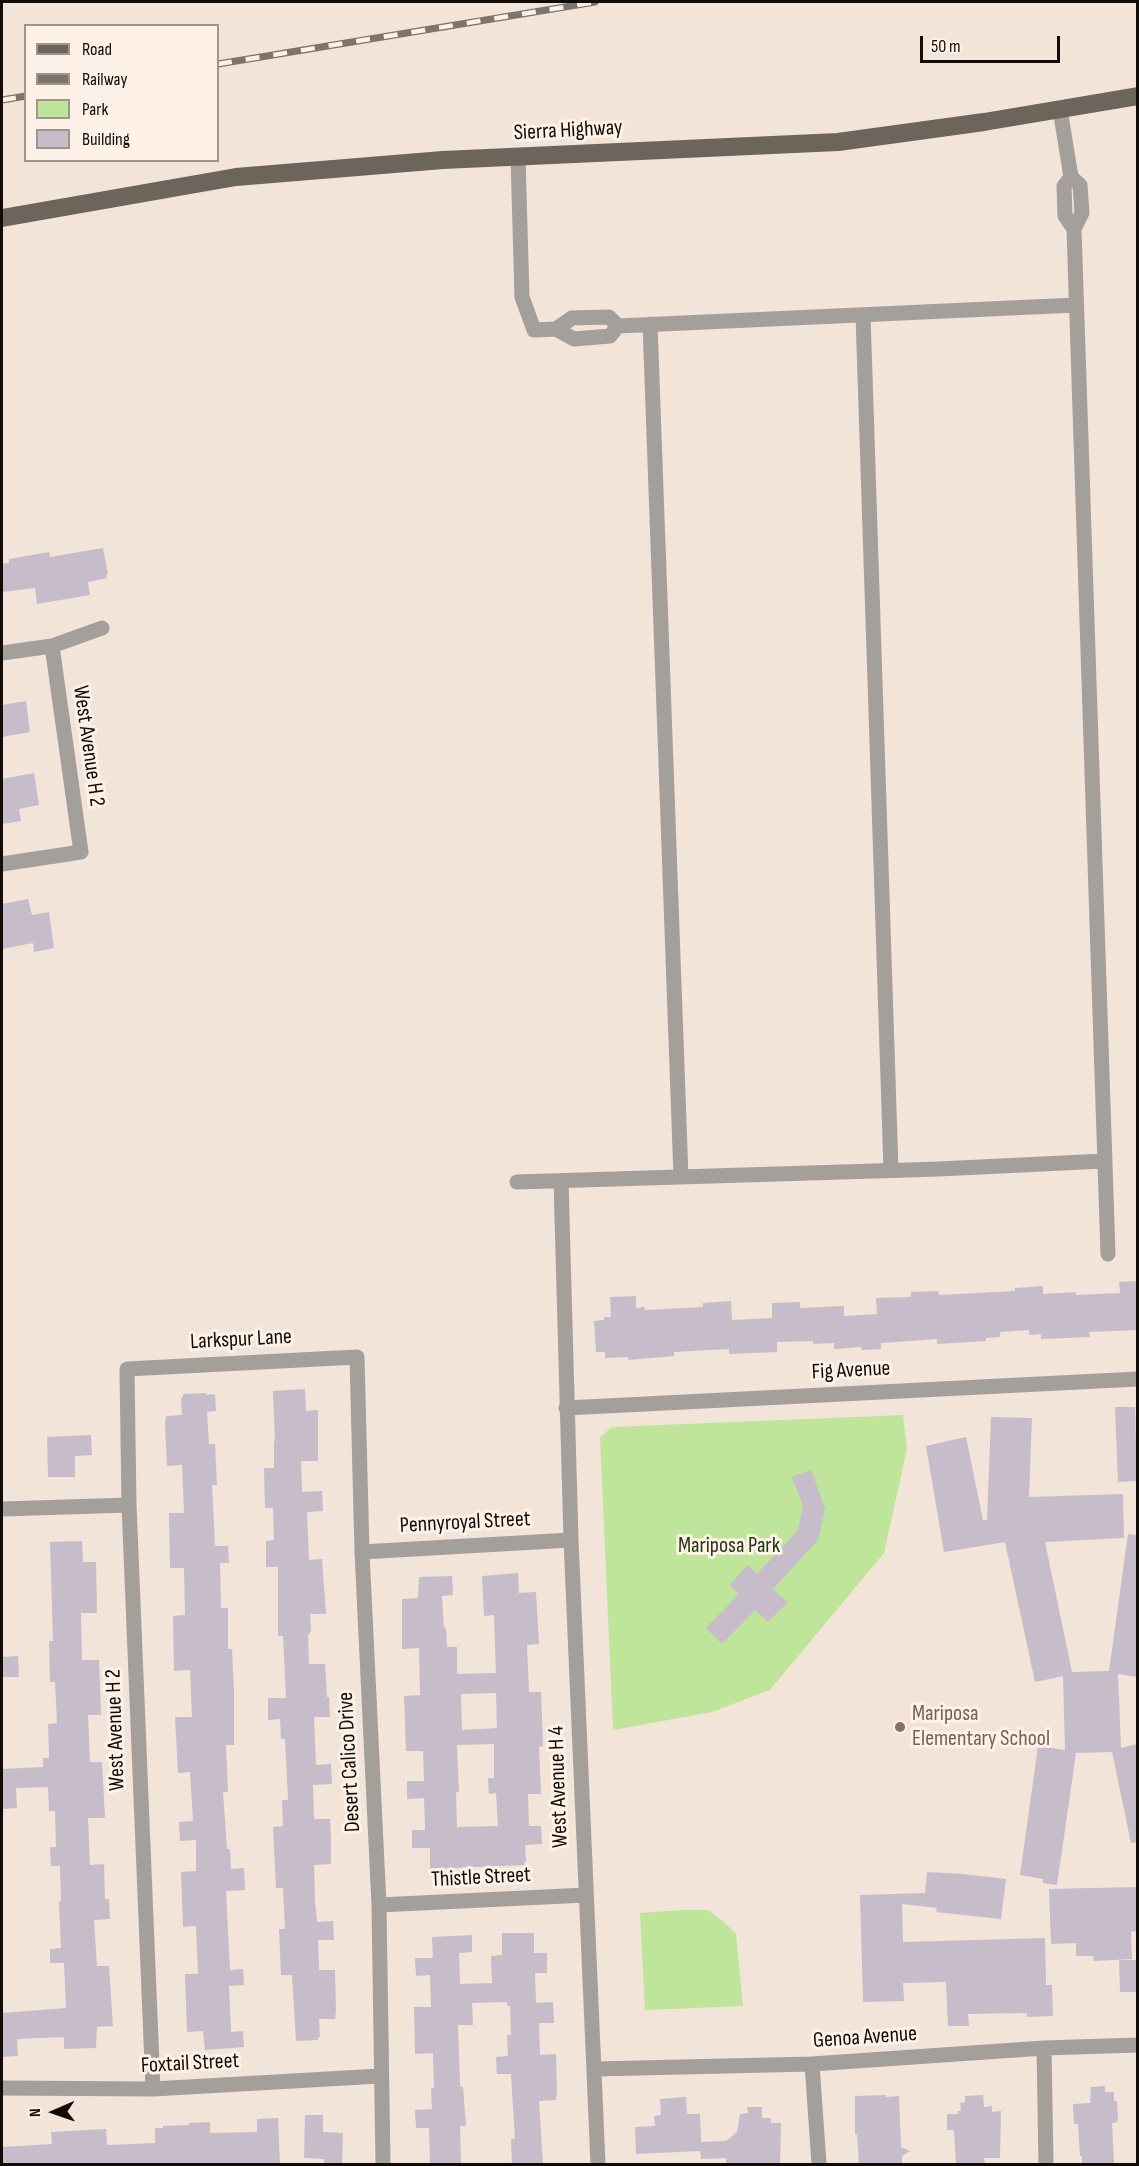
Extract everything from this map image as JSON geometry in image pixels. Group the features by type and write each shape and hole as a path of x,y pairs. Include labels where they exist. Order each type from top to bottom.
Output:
{"main road":[{"name":"Sierra Highway","path":"2,218 236,177 443,160 838,142 984,122 1137,96"}],"street":[{"path":"1060,109 1071,177 1080,184 1082,213 1074,230 1108,1254"},
{"path":"518,157 522,297 534,330 556,329 574,339 610,336 618,326 1076,305"},
{"path":"863,315 891,1170"},
{"path":"650,324 681,1177"},
{"path":"2,653 52,646 102,628"},
{"name":"West Avenue H 2","path":"2,864 81,852 52,646"},
{"path":"517,1182 1104,1161"},
{"name":"West Avenue H 4","path":"561,1181 566,1408 598,2164"},
{"name":"Larkspur Lane","path":"127,1369 357,1357"},
{"name":"Desert Calico Drive","path":"357,1357 362,1552 379,1905 382,2164"},
{"name":"West Avenue H 2","path":"127,1369 129,1505 153,2089"},
{"name":"Fig Avenue","path":"566,1408 1137,1379"},
{"path":"2,1509 129,1505"},
{"name":"Pennyroyal Street","path":"362,1552 571,1540"},
{"name":"Thistle Street","path":"379,1905 586,1895"},
{"name":"Genoa Avenue","path":"594,2069 813,2064 1044,2048 1137,2045"},
{"path":"1044,2048 1046,2164"},
{"path":"813,2064 819,2164"},
{"name":"Foxtail Street","path":"2,2088 153,2089 380,2076"}],"green space":[{"name":"Mariposa Park","path":"903,1415 907,1449 884,1553 770,1690 712,1712 613,1730 600,1437 612,1427"},
{"path":"708,1910 736,1934 743,2006 645,2010 640,1913"}],"building":[{"path":"103,548 107,578 88,582 90,595 37,604 35,588 2,592 2,564 9,563 9,559 49,552 50,557"},
{"path":"26,701 30,732 2,737 2,705"},
{"path":"34,773 39,805 19,809 21,821 2,824 2,779"},
{"path":"28,899 32,915 49,912 54,948 34,952 33,943 2,949 2,904"},
{"path":"1137,1281 1137,1330 1089,1332 1090,1337 1041,1339 1041,1334 1029,1335 1029,1330 1000,1332 1000,1337 986,1338 986,1341 937,1344 937,1339 881,1343 881,1349 862,1350 861,1347 834,1349 834,1343 813,1344 813,1341 777,1342 777,1352 729,1354 729,1349 674,1352 674,1356 628,1360 628,1357 605,1358 605,1352 596,1352 594,1321 611,1317 610,1297 636,1296 636,1308 644,1307 645,1310 703,1307 703,1303 731,1301 732,1320 772,1318 772,1303 800,1302 800,1308 844,1306 844,1316 877,1314 876,1298 911,1297 911,1292 938,1291 939,1295 1015,1291 1015,1288 1043,1286 1043,1294 1120,1293 1119,1282"},
{"path":"305,1389 306,1411 318,1410 318,1461 301,1461 302,1492 322,1491 323,1511 307,1512 309,1560 322,1559 326,1614 310,1614 309,1664 325,1664 330,1717 314,1717 316,1765 331,1764 332,1784 313,1785 314,1819 330,1819 331,1837 331,1864 314,1865 315,1901 317,1922 333,1921 334,1940 318,1940 319,1970 335,1970 336,2011 335,2019 319,2019 320,2037 318,2040 296,2041 292,1975 281,1975 279,1929 285,1929 283,1888 276,1888 273,1827 283,1826 282,1800 288,1800 285,1739 281,1739 280,1719 268,1720 268,1698 286,1698 283,1636 278,1636 278,1567 266,1567 266,1541 274,1540 273,1508 265,1508 264,1468 274,1468 273,1391"},
{"path":"206,1393 206,1395 215,1394 216,1411 207,1412 209,1444 215,1444 217,1485 212,1485 215,1546 228,1546 229,1563 220,1563 221,1608 228,1608 228,1649 232,1649 234,1691 234,1745 226,1745 228,1792 223,1792 227,1849 230,1849 231,1869 244,1868 245,1890 226,1891 230,1970 243,1969 244,1985 229,1986 231,2032 243,2031 244,2047 205,2050 203,2031 187,2032 185,1974 198,1974 196,1926 183,1927 181,1872 196,1871 196,1840 180,1841 179,1822 193,1821 190,1772 178,1773 175,1717 192,1717 190,1670 174,1671 173,1616 185,1615 184,1568 170,1568 169,1513 184,1513 182,1465 167,1466 165,1424 166,1416 182,1415 181,1398 183,1394"},
{"path":"1115,1407 1135,1407 1137,1481 1118,1482"},
{"path":"991,1417 1032,1418 1029,1497 1123,1494 1124,1538 1045,1542 1072,1672 1109,1671 1128,1534 1137,1535 1137,1677 1118,1674 1121,1748 1137,1744 1137,1842 1131,1843 1112,1752 1076,1753 1057,1885 1043,1883 1043,1879 1020,1875 1038,1746 1065,1750 1063,1676 1035,1682 1005,1542 944,1552 926,1446 966,1437 983,1520 987,1520"},
{"path":"91,1435 92,1455 75,1456 75,1477 48,1477 47,1437"},
{"path":"811,1470 825,1508 818,1540 773,1589 788,1602 768,1622 755,1610 722,1644 706,1628 739,1594 729,1585 748,1565 757,1574 798,1530 803,1506 792,1477"},
{"path":"82,1541 83,1562 96,1562 97,1613 81,1613 82,1660 99,1660 101,1715 88,1715 90,1762 102,1762 105,1818 88,1818 90,1865 104,1864 105,1899 109,1899 110,1919 94,1920 97,1966 109,1966 113,2026 97,2027 96,2048 64,2049 64,2037 17,2039 18,2056 2,2057 2,2013 66,2008 64,1963 50,1963 50,1949 61,1948 60,1866 51,1866 50,1847 56,1847 55,1811 49,1811 48,1787 16,1788 17,1808 2,1809 2,1769 43,1767 43,1758 49,1758 48,1724 57,1723 55,1682 50,1682 49,1641 53,1641 50,1542"},
{"path":"518,1573 519,1593 536,1592 539,1644 527,1645 529,1692 541,1692 543,1746 539,1747 541,1794 528,1794 529,1826 541,1826 542,1844 525,1845 525,1865 430,1869 430,1848 412,1848 412,1830 425,1830 424,1798 407,1799 407,1781 424,1781 423,1751 406,1751 404,1696 420,1695 419,1648 402,1649 402,1599 418,1598 419,1577 452,1576 453,1595 442,1596 447,1647 457,1647 457,1674 496,1673 494,1615 484,1616 482,1576","holes":["496,1693 497,1728 462,1730 461,1694","494,1744 494,1778 488,1778 489,1794 496,1793 498,1826 457,1827 456,1792 459,1792 457,1745"]},
{"path":"18,1656 19,1677 2,1677 2,1657"},
{"path":"927,1872 1006,1879 1001,1919 936,1912 937,1908 902,1904 903,1942 1045,1938 1046,1985 1052,1985 1053,2016 1027,2017 1027,2013 968,2014 969,2026 948,2026 946,1982 903,1983 904,2001 863,2002 860,1895 925,1893"},
{"path":"1137,1887 1137,1931 1131,1932 1132,1959 1094,1961 1093,1956 1076,1956 1076,1943 1051,1944 1049,1889"},
{"path":"502,1933 534,1933 534,1953 547,1953 547,1973 535,1973 536,2003 553,2002 554,2023 539,2023 540,2055 556,2054 557,2093 556,2100 539,2101 543,2164 512,2164 511,2139 515,2139 511,2074 497,2074 496,2057 508,2056 507,2035 511,2035 510,2006 507,2006 507,2002 472,2003 473,2025 458,2025 460,2083 463,2087 466,2126 460,2126 461,2164 430,2164 429,2128 416,2128 415,2110 432,2109 433,2053 415,2054 414,2007 431,2007 430,1975 416,1976 415,1958 433,1958 432,1937 472,1935 472,1952 459,1953 460,1984 492,1983 491,1956 502,1955"},
{"path":"1119,1960 1137,1960 1137,1992 1120,1992"},
{"path":"1105,2086 1105,2092 1114,2092 1114,2101 1117,2101 1118,2119 1117,2122 1112,2123 1114,2164 1082,2164 1078,2124 1074,2124 1073,2104 1090,2103 1091,2087"},
{"path":"886,2095 886,2097 899,2096 901,2147 910,2151 902,2156 902,2164 859,2164 857,2134 855,2134 855,2096"},
{"path":"983,2095 984,2107 992,2106 992,2112 1001,2111 1000,2158 984,2158 985,2164 956,2164 954,2130 947,2130 947,2114 958,2114 958,2111 961,2111 960,2103 965,2102 965,2096"},
{"path":"686,2097 687,2114 700,2114 701,2142 726,2141 737,2132 740,2114 748,2113 747,2107 762,2107 762,2118 771,2118 771,2123 781,2123 780,2164 726,2164 726,2158 701,2159 700,2151 636,2154 635,2127 655,2126 654,2116 661,2115 660,2099"},
{"path":"305,2115 323,2115 323,2132 343,2133 342,2164 324,2164 324,2159 304,2158"},
{"path":"278,2118 280,2164 2,2164 2,2147 52,2144 51,2132 106,2129 107,2145 155,2143 155,2128 163,2128 163,2126 210,2122 210,2133 257,2132 257,2119"}],"railway":[{"path":"219,64 595,2"},
{"path":"2,100 24,96"}],"place":[{"name":"Mariposa Elementary School","path":"900,1727"}]}
